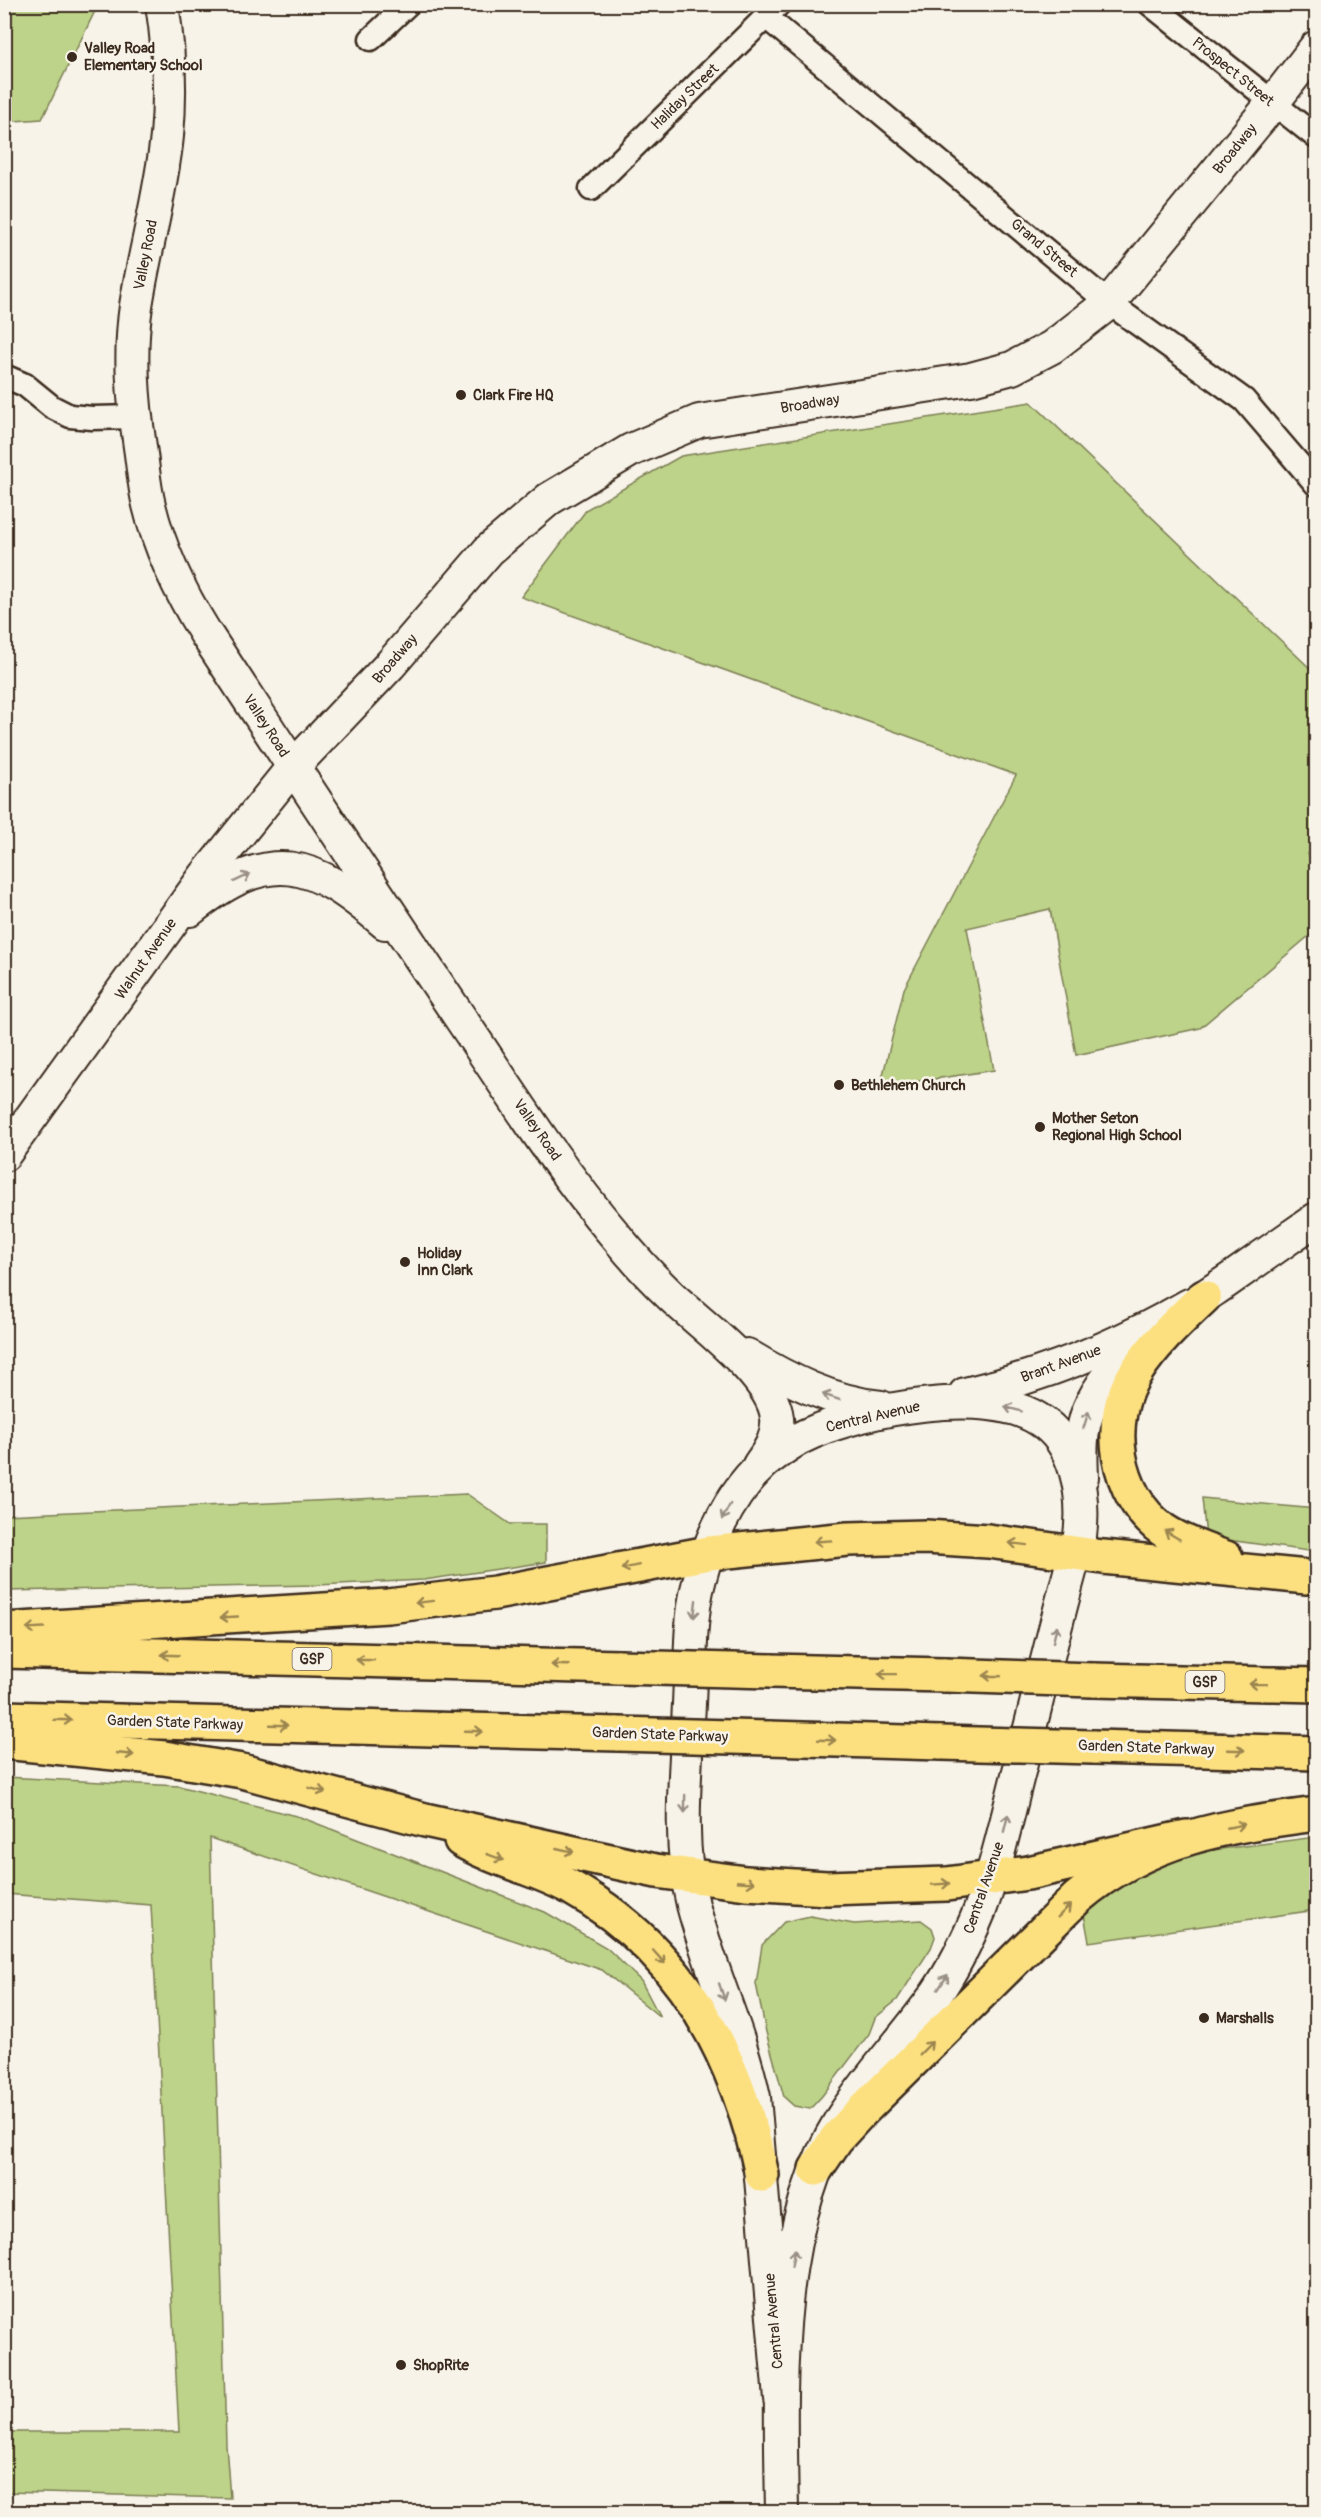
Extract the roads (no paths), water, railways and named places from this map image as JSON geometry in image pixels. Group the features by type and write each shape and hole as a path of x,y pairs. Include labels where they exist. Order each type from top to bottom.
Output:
{"highway":[{"path":"1204,1297 1145,1360 1125,1392 1118,1430 1123,1470 1140,1506 1155,1523 1172,1535 1233,1560 1312,1578"},
{"path":"4,1630 388,1606 495,1593 709,1552 848,1539 926,1537 1009,1543 1075,1554 1312,1578"},
{"name":"GSP","path":"4,1651 1317,1685"},
{"name":"Garden State Parkway","path":"4,1718 1317,1753"},
{"path":"4,1742 164,1758 224,1768 425,1820 656,1871 746,1883 826,1888 946,1884 990,1879 1028,1873 1248,1824 1317,1814"},
{"path":"425,1820 482,1852 568,1886 613,1914 647,1944 685,1988 717,2042 745,2107 762,2175"},
{"path":"816,2169 836,2139 857,2116 1077,1898 1130,1860 1186,1837"}],"street":[{"name":"Valley Road","path":"162,4 167,31 169,81 167,136 136,309 132,366 135,417 149,506 174,576 195,618 417,954 556,1158 600,1216 663,1288 747,1366 769,1394 775,1406 778,1427 775,1437 752,1475"},
{"path":"371,39 408,4"},
{"name":"Prospect Street","path":"1150,4 1272,104 1317,137"},
{"name":"Haliday Street","path":"591,189 773,11"},
{"name":"Grand Street","path":"773,11 1109,303 1244,400 1317,484"},
{"name":"Broadway","path":"293,767 390,665 489,550 549,499 631,450 699,422 971,379 1011,368 1052,347 1109,303 1317,47"},
{"path":"4,376 25,386 70,416 135,417"},
{"name":"Walnut Avenue","path":"4,1155 205,876 293,767"},
{"path":"161,937 182,916 217,890 255,872 275,867 294,867 315,874 341,889 398,934 417,954"},
{"name":"Brant Avenue","path":"1082,1499 1082,1434 1085,1420 1097,1393 1127,1356 1204,1297 1317,1219"},
{"name":"Brant Avenue","path":"909,1406 993,1387 1086,1356 1140,1332 1204,1297"},
{"name":"Valley Road","path":"713,1333 760,1364 827,1396 872,1406 909,1406"},
{"name":"Central Avenue","path":"780,2399 754,2097 744,2055 699,1924 688,1876 685,1801 693,1622 698,1588 709,1552 730,1504 752,1475 778,1452 808,1434 842,1422 909,1406 956,1403 1012,1408 1037,1418 1054,1432 1067,1453 1077,1476 1082,1499 1080,1536 990,1879 980,1908 948,1975 848,2109 832,2134 816,2169 802,2217 790,2279 782,2342 780,2399 782,2512"}],"place":[{"name":"Valley Road Elementary School","path":"72,57"},
{"name":"Clark Fire HQ","path":"461,395"},
{"name":"Bethlehem Church","path":"839,1085"},
{"name":"Mother Seton Regional High School","path":"1040,1127"},
{"name":"Holiday Inn Clark","path":"405,1262"},
{"name":"Marshalls","path":"1204,2018"},
{"name":"ShopRite","path":"401,2365"}]}
